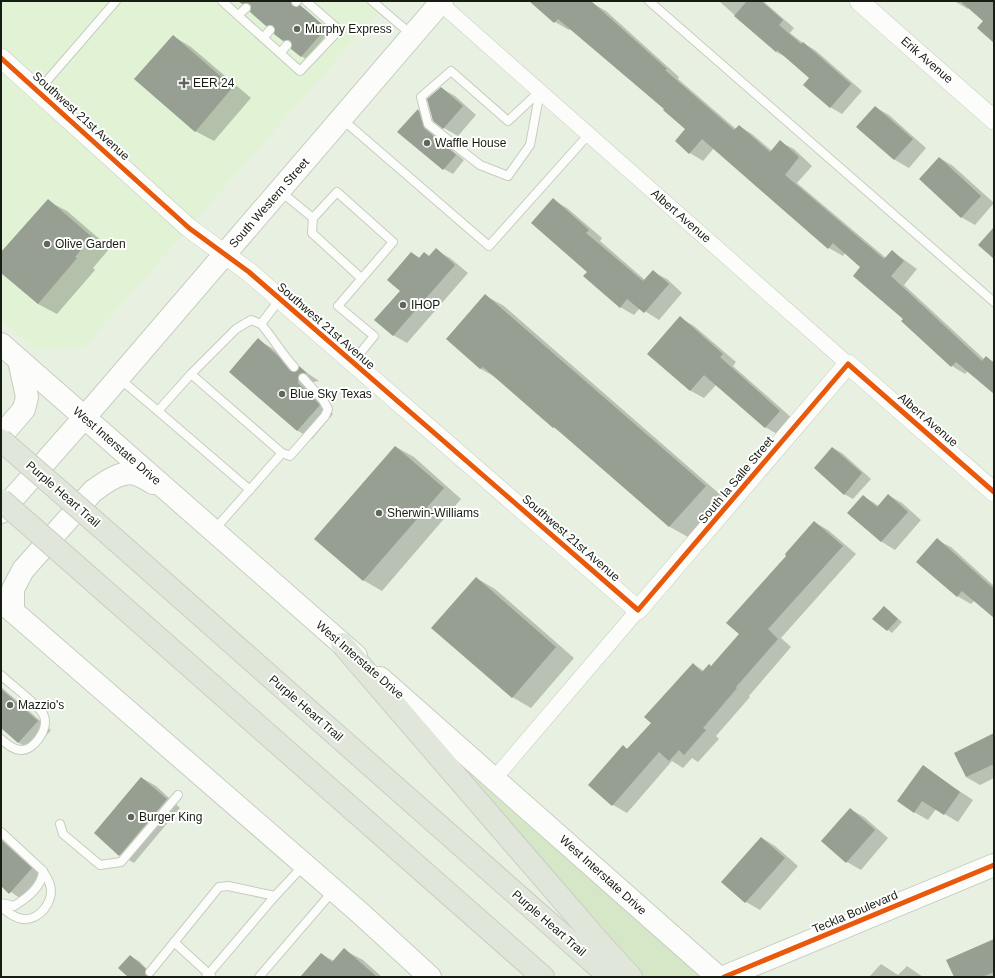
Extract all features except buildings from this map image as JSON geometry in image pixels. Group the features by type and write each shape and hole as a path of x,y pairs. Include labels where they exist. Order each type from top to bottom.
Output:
{"highway":[{"name":"Purple Heart Trail","path":"1,440 610,977"},
{"path":"1,500 543,977"},
{"path":"342,644 598,942 631,977"}],"main road":[{"name":"South Western Street","path":"1,512 280,191 441,2"},
{"name":"West Interstate Drive","path":"1,344 718,977"},
{"path":"1,436 24,409 26,403 27,397 19,360"},
{"path":"168,491 135,474 124,474 112,479 93,491 23,570 7,606 334,890 430,977"},
{"name":"Teckla Boulevard","path":"724,977 994,865"}],"street":[{"name":"Erik Avenue","path":"859,1 994,120"},
{"name":"Albert Avenue","path":"441,2 994,492"},
{"name":"Southwest 21st Avenue","path":"1,58 39,90 189,228 225,254 280,299 638,610"},
{"name":"South la Salle Street","path":"494,778 848,364"}],"lane":[{"path":"39,90 116,1"},
{"path":"222,1 300,71 339,30 315,14 306,1"},
{"path":"372,1 412,36"},
{"path":"649,1 994,302"},
{"path":"238,15 246,8"},
{"path":"263,38 270,30"},
{"path":"280,53 287,45"},
{"path":"451,71 508,121 540,91 530,145 508,176 480,165 428,124 421,97 451,71"},
{"path":"341,119 489,246 589,134"},
{"path":"280,191 313,218"},
{"path":"353,362 374,336 338,306 393,242 337,192 313,218 312,233 361,278"},
{"path":"261,324 280,299"},
{"path":"158,411 191,374 236,328 251,320 261,324 277,344 285,358 294,367"},
{"path":"191,374 282,453 290,456 325,416 328,409 323,400 303,378"},
{"path":"118,378 250,490"},
{"path":"214,531 282,453"},
{"path":"1,675 39,709 44,717 44,726 41,736 33,745 21,750 10,747 1,740"},
{"path":"60,824 63,834 100,866 121,862 178,795"},
{"path":"1,832 43,871 50,885 50,895 46,907 35,918 23,919 12,916 1,907"},
{"path":"174,942 209,976 275,896 304,865"},
{"path":"1,903 14,906 24,900 42,880 43,871"},
{"path":"150,972 219,887 228,886 275,896"},
{"path":"259,977 334,890"}],"shaded area":[{"path":"1,1 388,1 84,347 36,350 1,319"},
{"path":"466,770 702,977 642,977 556,885 460,774"}],"cycle path":[{"path":"1,58 189,228 249,272 638,610 848,364 994,492"},
{"path":"724,977 994,865"}],"place":[{"name":"Murphy Express","path":"297,29"},
{"name":"EER 24","path":"184,83"},
{"name":"Waffle House","path":"427,143"},
{"name":"Olive Garden","path":"47,244"},
{"name":"IHOP","path":"403,305"},
{"name":"Blue Sky Texas","path":"282,394"},
{"name":"Sherwin-Williams","path":"379,513"},
{"name":"Mazzio's","path":"10,705"},
{"name":"Burger King","path":"131,817"}]}
